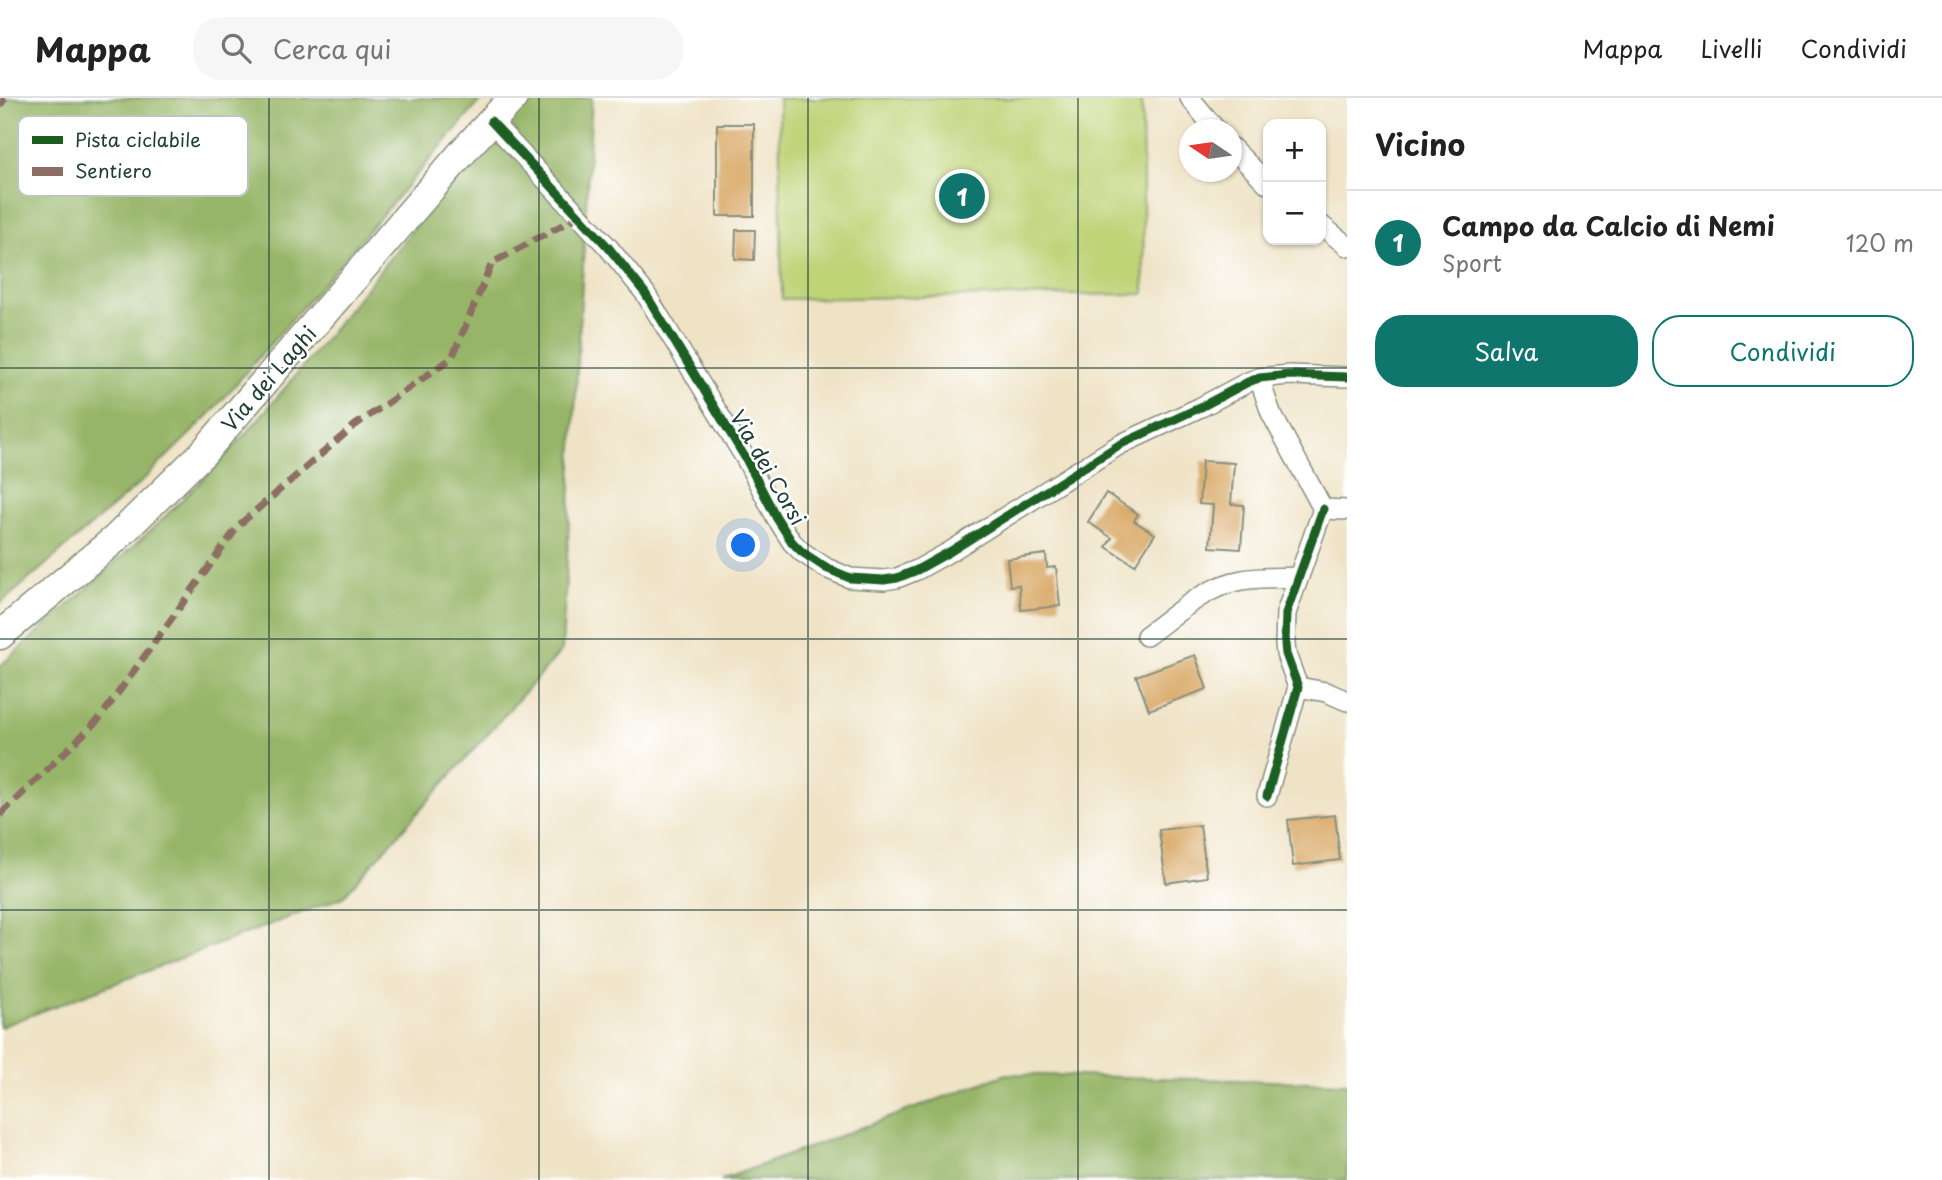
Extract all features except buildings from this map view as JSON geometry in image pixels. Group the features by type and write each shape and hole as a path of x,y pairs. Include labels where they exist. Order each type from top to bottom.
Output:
{"main road":[{"name":"Via dei Laghi","path":"0,635 115,539 203,453 513,98"}],"street":[{"path":"1190,98 1207,119"},
{"name":"Via dei Corsi","path":"491,121 608,247 645,293 746,459 792,542 811,560 839,574 858,579 884,580 917,570 1119,444 1201,407 1237,386 1259,378 1289,375 1347,377"},
{"path":"1242,159 1266,182"},
{"path":"1326,229 1347,246"},
{"path":"1259,378 1271,413 1323,509 1286,613 1286,654 1298,687 1267,796"},
{"path":"1323,509 1347,509"},
{"path":"1146,636 1200,598 1226,584 1253,579 1298,577"},
{"path":"1298,687 1326,692 1347,701"}],"green space":[{"path":"0,98 483,98 210,414 140,483 0,604"},
{"path":"537,98 592,98 562,650 343,897 0,1027 0,666 107,571 210,472 292,380 456,176 503,126"},
{"path":"779,98 1142,98 1144,294 782,299"},
{"path":"1006,1074 1347,1083 1347,1180 721,1180"}],"marked path":[{"path":"0,106 5,98"},
{"path":"0,815 100,718 239,525 354,426 452,358 492,263 579,216"}],"cycle path":[{"path":"491,121 608,247 645,293 746,459 792,542 826,568 850,578 884,580 917,570 1119,445 1248,382 1289,375 1347,377"},
{"path":"1267,796 1298,687 1286,654 1286,613 1323,509"}],"place":[{"name":"Campo da Calcio di Nemi","path":"962,196"}]}
